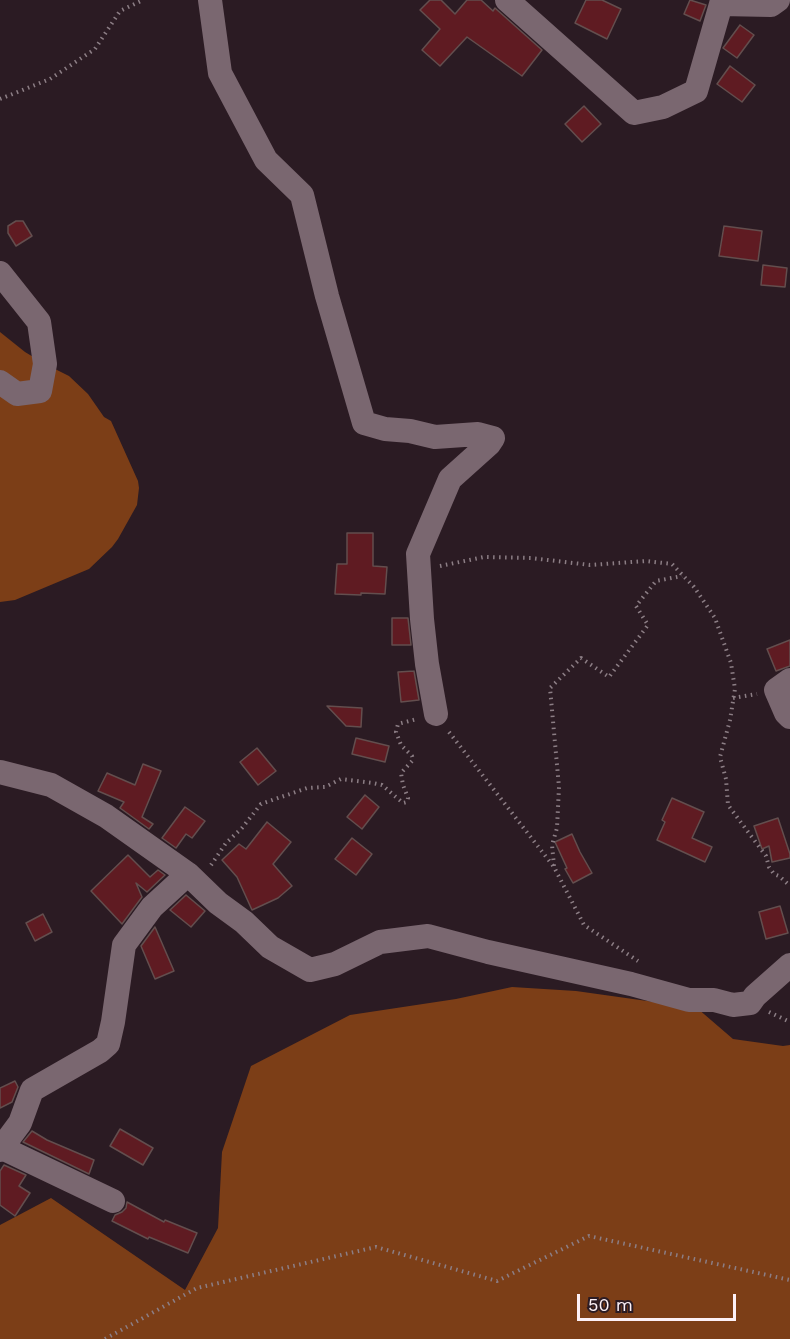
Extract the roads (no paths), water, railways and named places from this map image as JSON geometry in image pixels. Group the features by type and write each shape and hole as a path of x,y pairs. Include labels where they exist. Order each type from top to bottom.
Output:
{"street":[{"path":"210,0 220,74 266,160 302,195 327,296 364,423 385,429 435,436 478,434 493,438 450,479 418,554 427,664 436,714"},
{"path":"507,0 634,113 663,108 696,91 722,2 771,5 778,0"},
{"path":"0,273 39,322 45,364 40,391 17,393 0,382"},
{"path":"790,680 776,690 790,717"},
{"path":"0,772 51,785 106,816 193,877 218,903 244,922 270,947 310,970 335,964 380,942 428,936 631,984 688,1000 714,1000 733,1005 750,1003 790,965"},
{"path":"113,1201 1,1149 20,1124 32,1090 100,1051 108,1044 124,945 152,907 193,877"}]}
